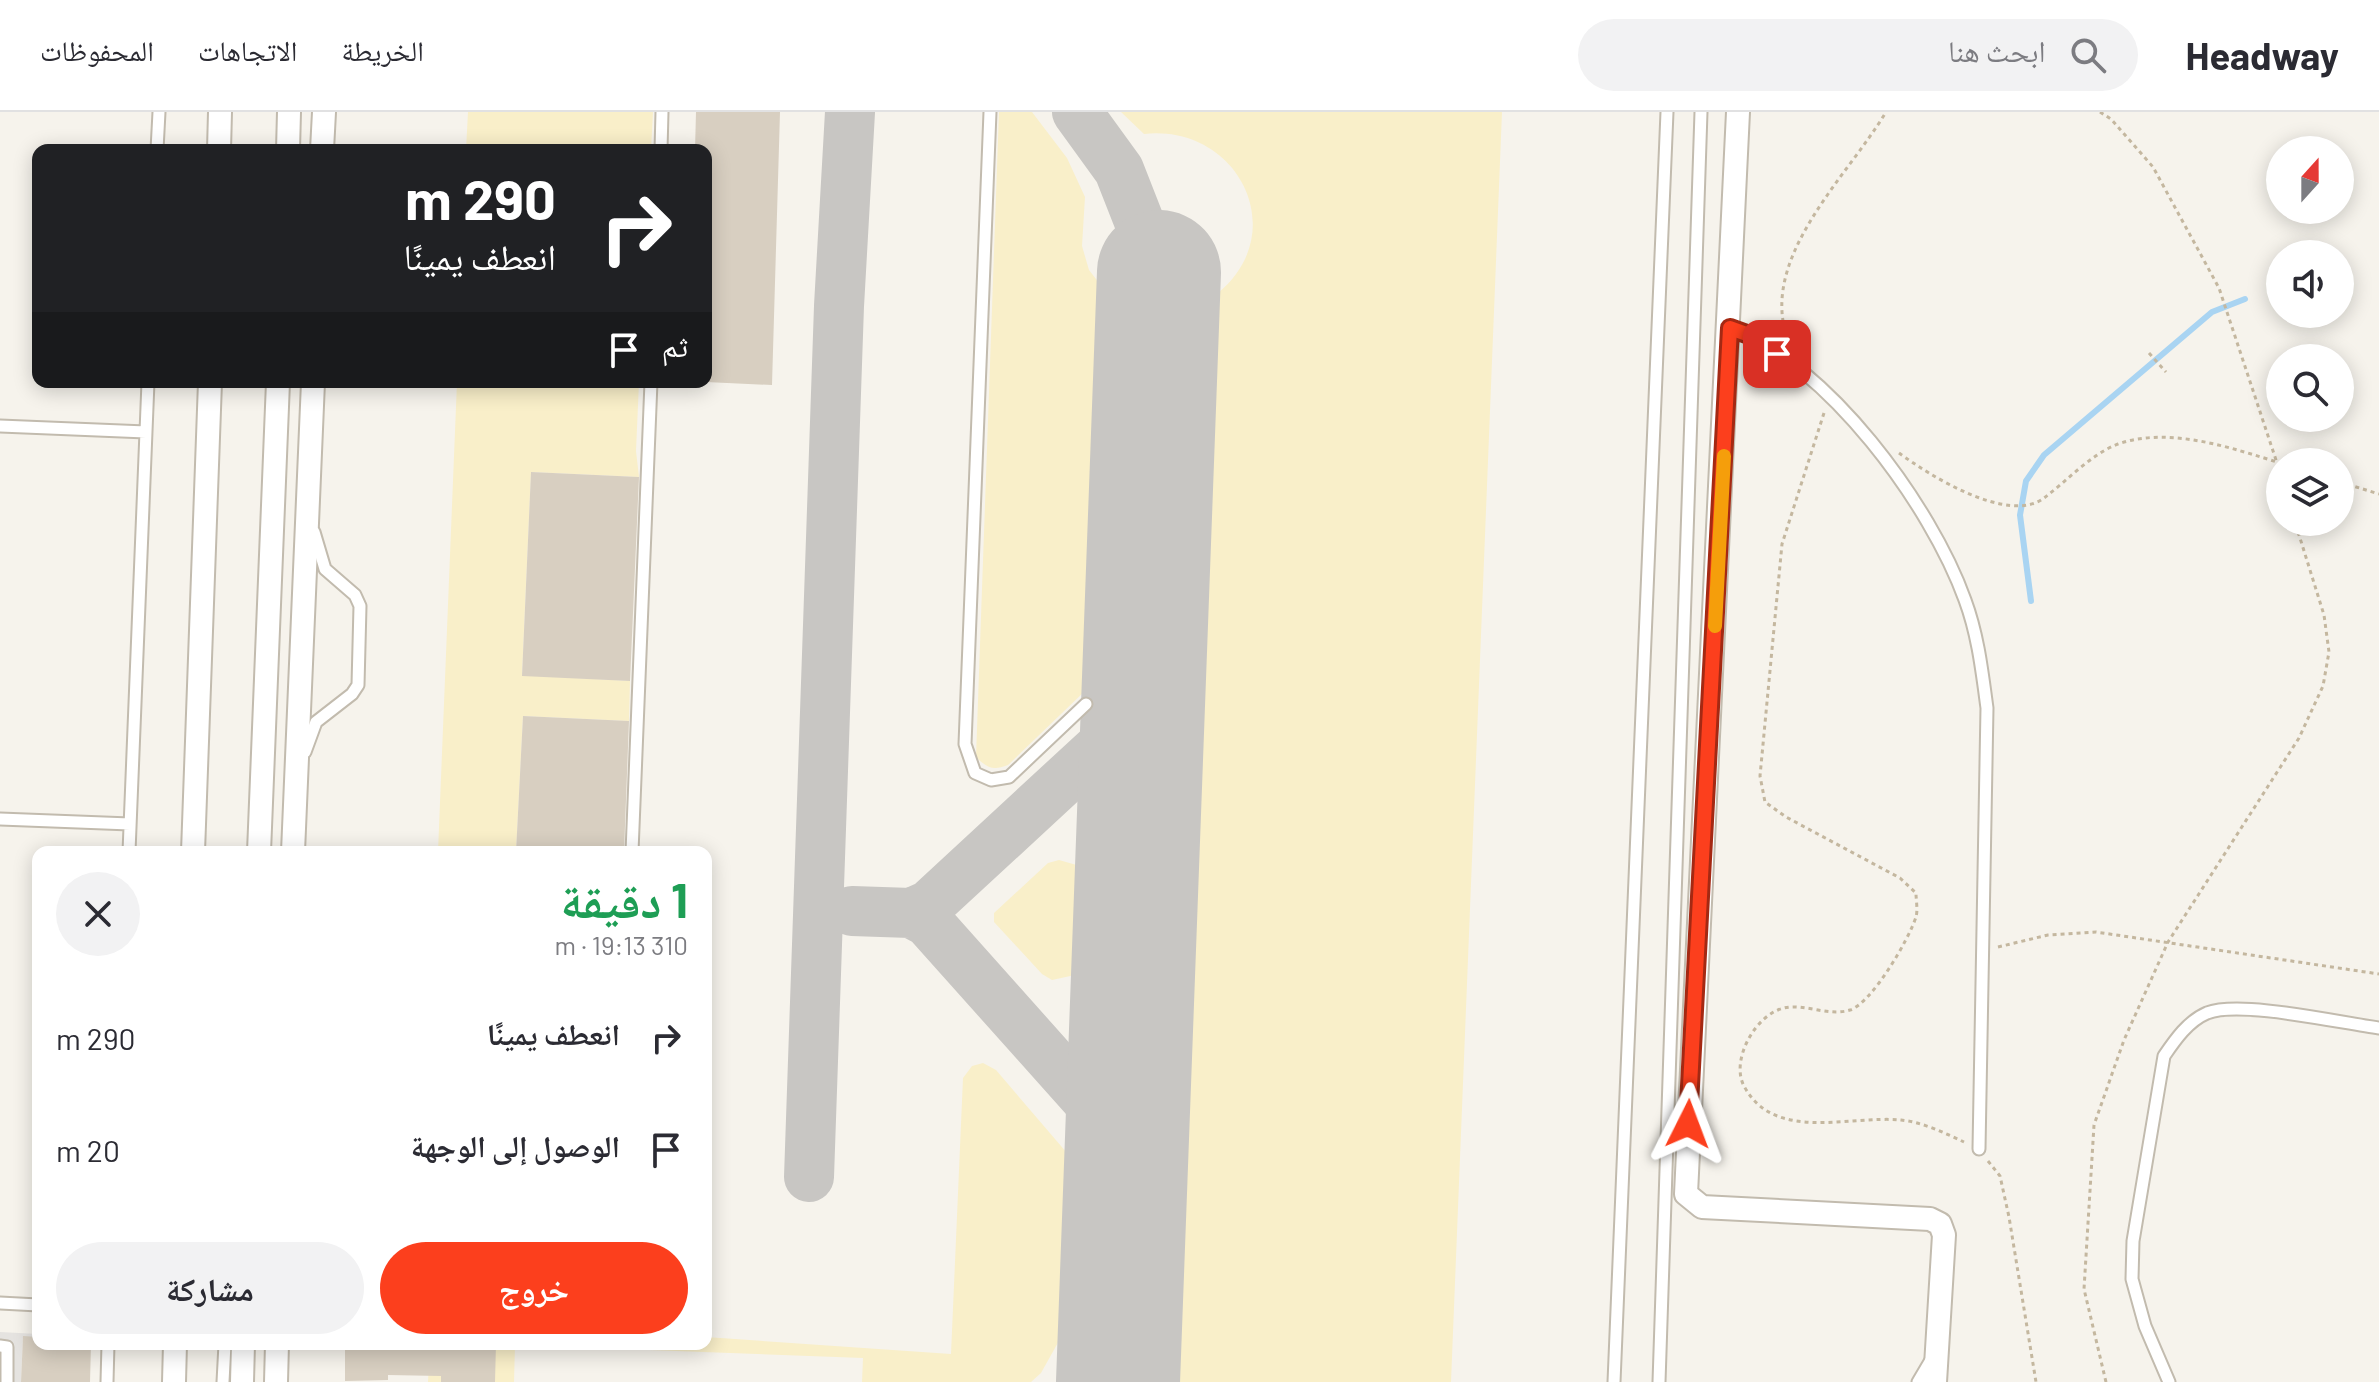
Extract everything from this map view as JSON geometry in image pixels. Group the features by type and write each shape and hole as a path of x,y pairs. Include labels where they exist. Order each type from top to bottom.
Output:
{"street":[{"path":"219,144 220,112"},
{"path":"288,144 289,112"},
{"path":"322,144 324,112"},
{"path":"1738,112 1686,1194 1702,1207 1936,1221 1944,1235 1935,1382"},
{"path":"193,846 210,388"},
{"path":"259,846 278,388"},
{"path":"293,846 313,388"},
{"path":"174,1382 175,1350"},
{"path":"231,1350 242,1382"},
{"path":"276,1382 277,1350"}],"lane":[{"path":"157,144 159,112"},
{"path":"661,144 662,112"},
{"path":"990,112 965,744 975,773 991,780 1009,777 1086,704"},
{"path":"1614,1382 1667,112"},
{"path":"1659,1382 1701,112"},
{"path":"1730,328 1752,336 1802,372 1882,455 1915,500 1943,549 1965,600 1980,653 1987,708 1979,1149"},
{"path":"129,846 148,388"},
{"path":"632,846 651,388"},
{"path":"0,426 146,432"},
{"path":"296,779 316,722 352,694 359,679 360,606 355,595 321,563 308,496"},
{"path":"0,819 130,824"},
{"path":"2169,1382 2145,1326 2132,1279 2133,1241 2164,1056 2182,1031 2207,1013 2236,1008 2379,1028"},
{"path":"0,1303 32,1305"},
{"path":"0,1346 7,1347 7,1382"},
{"path":"1918,1382 1937,1349"},
{"path":"107,1382 108,1350"},
{"path":"223,1382 228,1350"}],"path":[{"path":"1802,372 1783,328 1782,282 1798,241 1886,112"},
{"path":"2100,112 2111,119 2153,167 2219,288 2273,448"},
{"path":"2149,353 2166,372"},
{"path":"1829,398 1782,544 1760,776 1765,802 1786,817 1900,878 1916,893 1917,916 1874,992 1851,1010 1783,1008 1760,1022 1744,1048 1740,1079 1751,1099 1776,1114 1802,1123 1902,1120 1947,1133 1979,1149 2000,1176 2036,1382"},
{"path":"1890,446 1925,472 1968,494 2007,505 2040,501 2118,444 2157,439 2223,445 2266,458"},
{"path":"2354,486 2379,494"},
{"path":"2106,1382 2084,1289 2094,1125 2124,1040 2168,942 2299,738 2323,686 2329,652 2324,615 2299,536"},
{"path":"1983,951 2048,935 2096,932 2379,974"}],"sand":[{"path":"468,112 653,112 651,144 466,144"},
{"path":"999,112 1032,112 1067,158 1085,197 1082,246 1089,270 1103,288 1086,690 1008,765 994,768 976,757"},
{"path":"1121,112 1502,112 1451,1382 1174,1382 1218,293 1240,268 1251,241 1252,213 1244,186 1228,164 1205,146 1177,135 1144,134"},
{"path":"457,388 639,388 636,451 639,477 531,472 522,675 630,681 629,721 523,716 516,846 438,846"},
{"path":"1059,860 1080,866 1075,975 1052,980 1042,974 994,922 994,913 1048,863"},
{"path":"983,1063 996,1070 1067,1153 1060,1339 1041,1373 1031,1382 862,1382 863,1358 649,1350 712,1350 712,1337 951,1354 963,1078 972,1066"},
{"path":"430,1350 515,1350 514,1382 428,1382"}],"shaded area":[{"path":"0,1332 32,1334 32,1337 23,1337 21,1382 0,1382"}],"building":[{"path":"696,112 780,112 772,385 712,382 712,144 695,144"},
{"path":"531,472 639,477 630,681 522,676"},
{"path":"523,716 629,721 624,846 516,846"},
{"path":"23,1336 32,1337 32,1350 91,1350 90,1382 21,1382"},
{"path":"345,1350 496,1350 495,1382 441,1382 441,1376 388,1375 388,1380 345,1381"}],"waterway":[{"path":"2031,601 2020,515 2026,481 2044,455 2212,312 2245,299"}],"taxiway":[{"path":"809,1177 839,306 850,112"},
{"path":"1077,112 1119,170 1159,272"},
{"path":"1127,1160 1110,1126 928,922 911,913 929,905 1100,747 1125,723 1145,692"},
{"path":"852,911 911,913"},
{"path":"1101,1382 1109,1367 1120,1325"}],"runway":[{"path":"1118,1382 1159,272"}],"slow traffic":[{"path":"1715,626 1724,456"}],"route":[{"path":"1688,1124 1730,328 1752,336 1777,354"}]}
